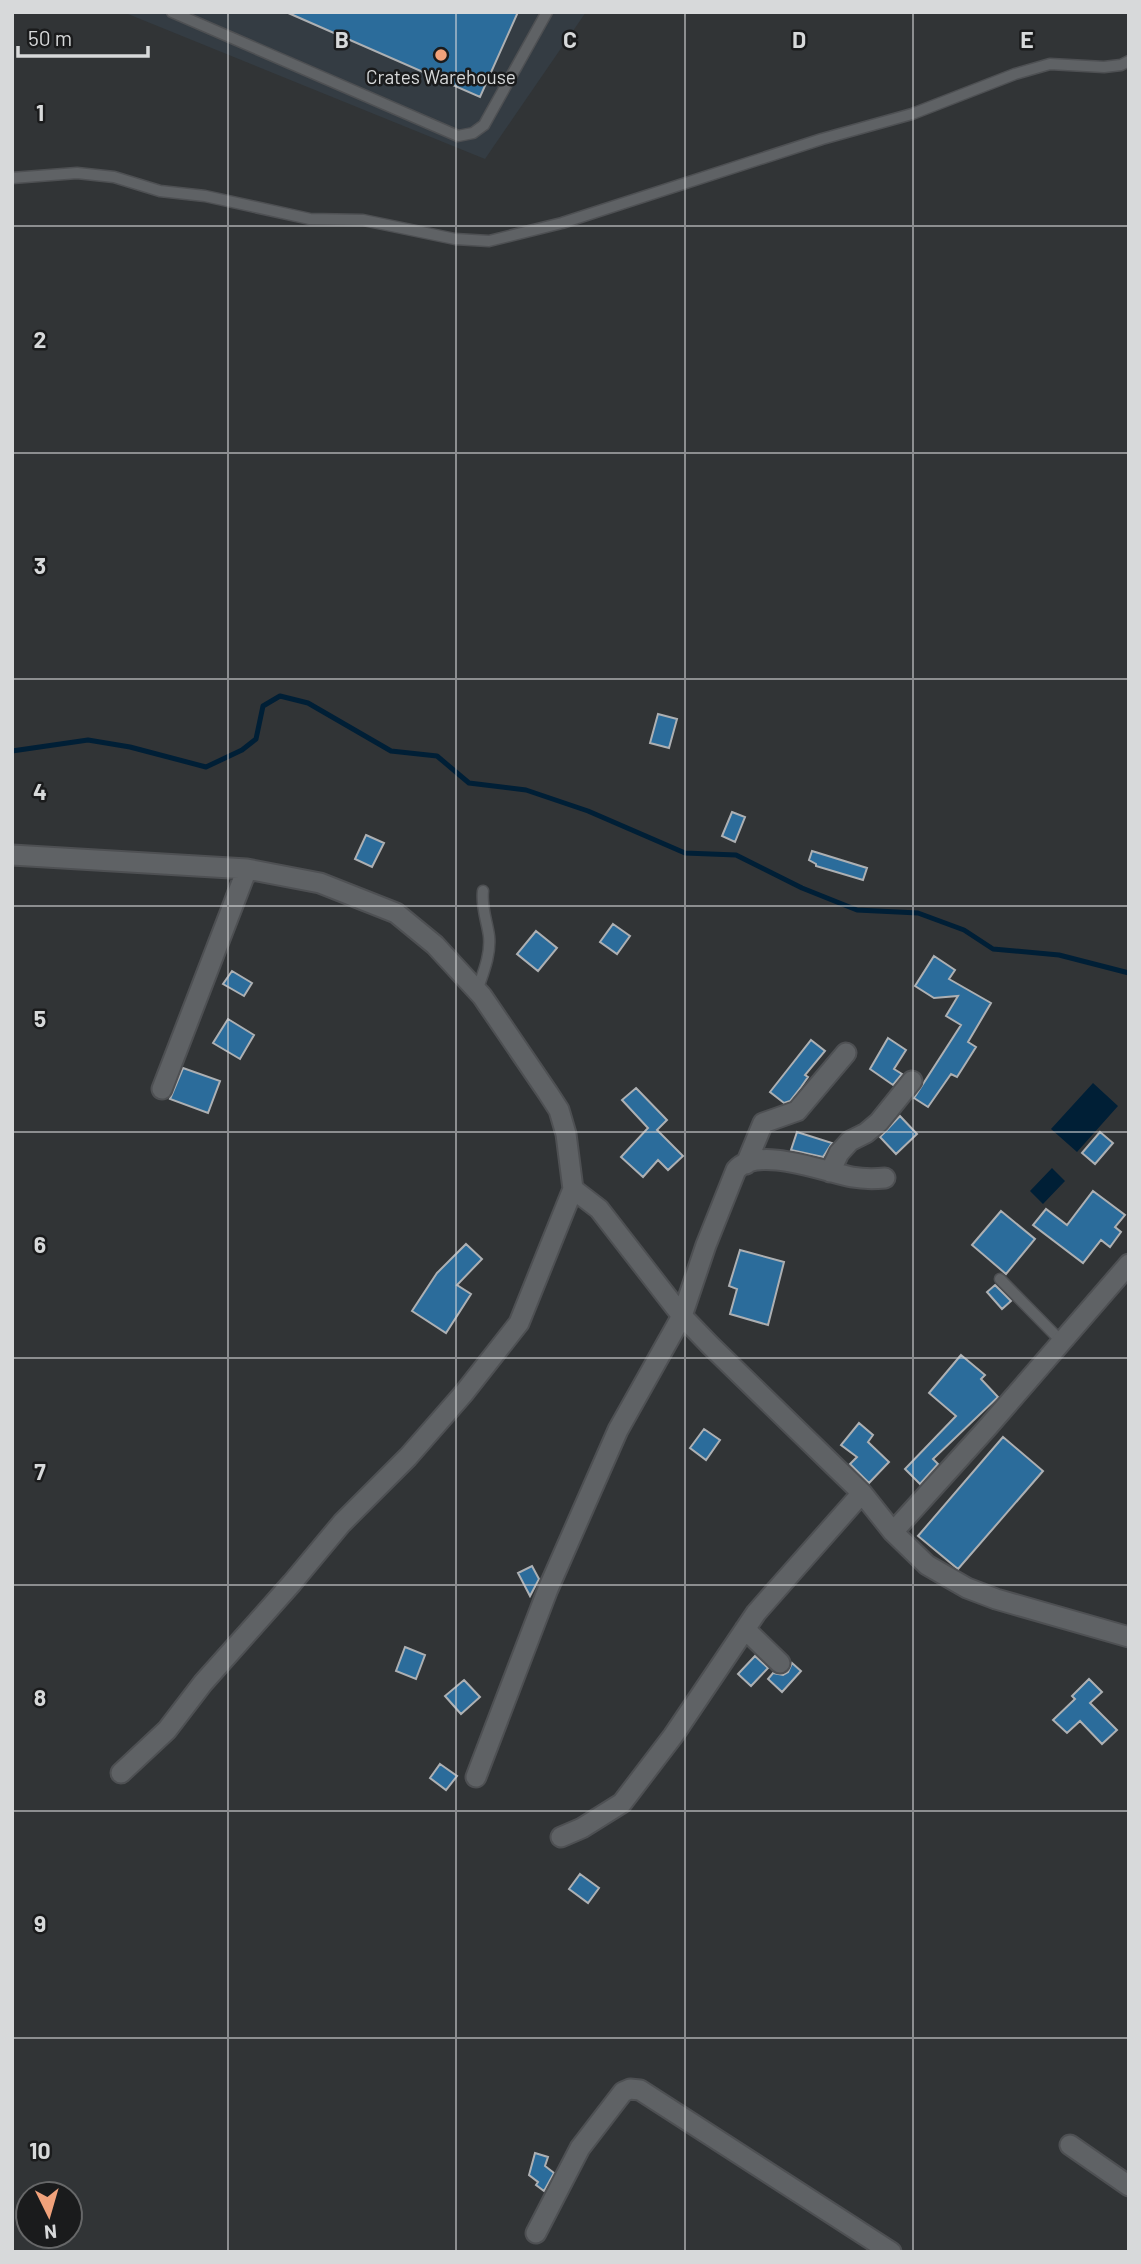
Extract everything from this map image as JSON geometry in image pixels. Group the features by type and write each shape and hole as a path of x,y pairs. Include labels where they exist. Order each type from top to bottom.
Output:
{"street":[{"path":"12,855 247,869 320,883 396,913 435,945 477,991 520,1049 559,1110 566,1133 573,1189 519,1323 464,1393 408,1457 342,1523 203,1683 167,1730 121,1773"},
{"path":"162,1089 247,869"},
{"path":"746,1164 763,1123 797,1111 846,1053"},
{"path":"830,1172 839,1153 878,1122 912,1081"},
{"path":"476,1777 548,1589 613,1443 682,1316 706,1245 736,1170 746,1164 785,1160 856,1178 885,1178"},
{"path":"573,1189 599,1209 682,1316 862,1493 893,1532 927,1565 967,1588 996,1599 1129,1637"},
{"path":"893,1532 1129,1264"},
{"path":"561,1837 582,1828 622,1803 673,1736 756,1613 862,1493"},
{"path":"745,1629 780,1662"},
{"path":"536,2233 580,2148 623,2092 640,2090 891,2252"},
{"path":"1070,2145 1129,2186"}],"lane":[{"path":"172,12 458,136 472,133 484,125 547,12"},
{"path":"12,178 76,173 114,177 160,191 205,196 310,219 363,220 454,239 489,242 562,223 822,139 912,114 1015,74 1049,64 1104,67 1129,61"},
{"path":"477,991 488,959 489,939 482,902 483,891"},
{"path":"1000,1279 1062,1342"}],"shaded area":[{"path":"123,12 586,12 485,159"}],"water":[{"path":"1093,1083 1118,1106 1077,1152 1051,1129"},
{"path":"1052,1168 1065,1181 1043,1204 1030,1191"}],"building":[{"name":"Crates Warehouse","path":"286,12 518,12 480,97"},
{"path":"658,714 677,719 669,748 650,743"},
{"path":"732,812 745,817 735,842 722,836"},
{"path":"366,835 384,843 372,867 355,859"},
{"path":"812,851 867,868 863,880 816,866 809,860"},
{"path":"613,924 630,936 617,954 600,942"},
{"path":"536,931 557,948 538,971 517,954"},
{"path":"934,956 955,970 949,979 991,1003 968,1042 976,1047 957,1077 951,1074 928,1107 914,1098 961,1025 946,1016 958,996 934,998 915,986"},
{"path":"232,971 252,983 244,996 223,984"},
{"path":"228,1019 254,1035 240,1059 213,1043"},
{"path":"888,1038 906,1050 894,1069 902,1074 893,1085 870,1069"},
{"path":"811,1040 825,1051 805,1075 808,1077 790,1101 784,1103 770,1092"},
{"path":"183,1068 220,1081 208,1113 170,1099"},
{"path":"636,1088 667,1120 657,1130 683,1156 668,1170 658,1160 643,1177 621,1157 648,1128 622,1100"},
{"path":"900,1116 917,1134 896,1154 880,1137"},
{"path":"797,1132 832,1143 823,1157 791,1150"},
{"path":"1100,1132 1113,1143 1095,1164 1082,1153"},
{"path":"1093,1191 1125,1215 1115,1227 1121,1232 1110,1247 1101,1240 1083,1263 1033,1225 1046,1209 1067,1225"},
{"path":"1001,1211 1035,1239 1006,1274 972,1245"},
{"path":"466,1244 482,1259 457,1285 471,1294 446,1333 412,1311 437,1273"},
{"path":"740,1250 784,1262 768,1325 730,1314 737,1289 729,1286"},
{"path":"995,1285 1011,1301 1002,1309 987,1292"},
{"path":"961,1355 985,1375 981,1379 998,1397 933,1459 938,1464 920,1484 905,1469 956,1416 929,1393"},
{"path":"859,1423 873,1435 868,1442 889,1462 869,1483 850,1464 857,1457 841,1445"},
{"path":"704,1429 720,1440 706,1460 690,1448"},
{"path":"1003,1437 1043,1471 958,1569 918,1536"},
{"path":"532,1566 539,1579 530,1596 518,1573"},
{"path":"405,1647 425,1655 416,1679 396,1671"},
{"path":"755,1656 768,1668 751,1686 738,1674"},
{"path":"792,1663 801,1671 782,1692 768,1679 773,1673 783,1675 788,1672"},
{"path":"1089,1679 1102,1692 1090,1703 1117,1730 1102,1744 1080,1721 1067,1733 1053,1720 1075,1699 1072,1696"},
{"path":"464,1680 480,1697 461,1714 445,1696"},
{"path":"440,1764 457,1776 446,1790 430,1778"},
{"path":"580,1874 599,1888 588,1903 569,1889"},
{"path":"535,2153 548,2157 545,2166 554,2173 544,2191 529,2175"}],"waterway":[{"path":"12,751 88,740 130,747 206,767 242,750 256,739 263,706 280,696 308,703 391,751 437,756 469,783 526,790 588,811 685,853 736,855 802,888 857,910 918,913 964,930 993,949 1059,955 1129,973"}],"place":[{"name":"Crates Warehouse","path":"441,55"}]}
